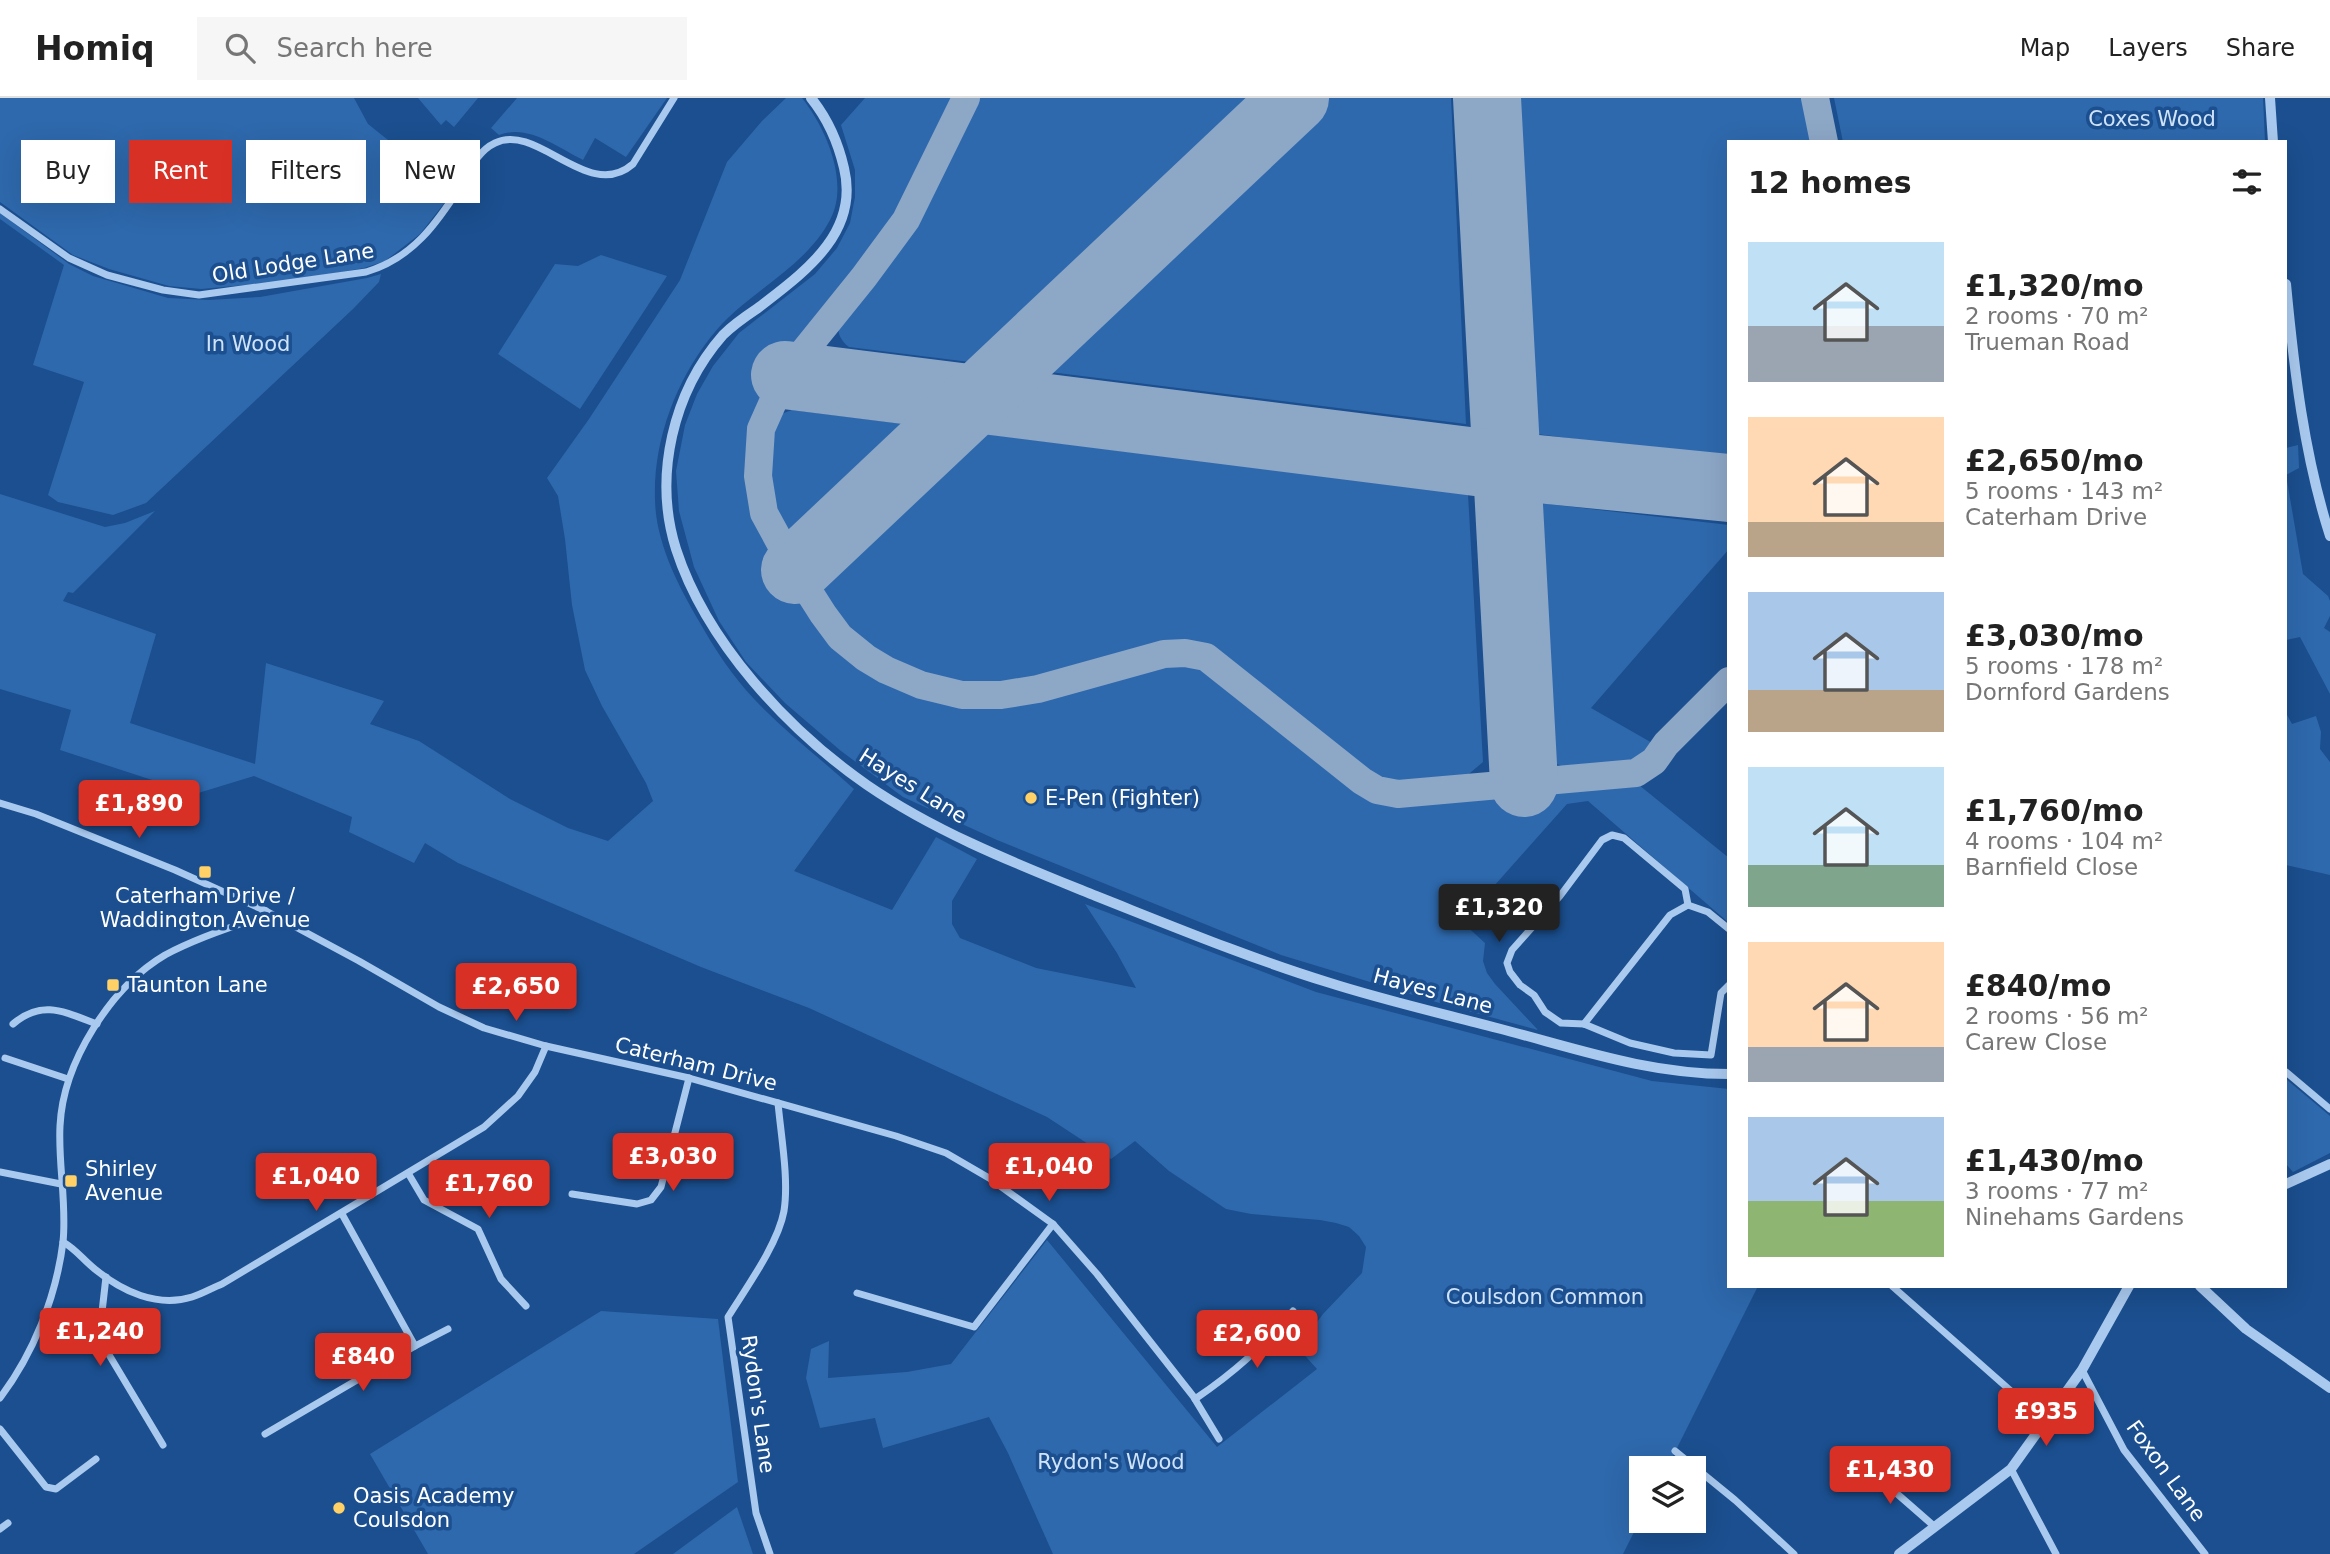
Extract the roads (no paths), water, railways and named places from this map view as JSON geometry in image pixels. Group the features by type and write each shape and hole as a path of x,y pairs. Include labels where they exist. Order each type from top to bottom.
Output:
{"street":[{"name":"Old Lodge Lane","path":"0,209 69,258 107,275 163,290 199,295 366,272 390,265 422,239 481,153 493,144 512,139 548,152 587,171 612,176 624,172 633,164 674,98"},
{"name":"Hayes Lane","path":"811,98 839,144 848,181 842,221 825,252 794,280 726,332 703,362 685,397 673,431 665,468 668,508 675,545 690,585 709,621 741,666 774,704 867,784 941,829 1065,883 1227,947 1326,982 1598,1056 1652,1068 1727,1074"},
{"path":"2270,98 2273,140"},
{"path":"2287,295 2292,350 2307,447 2330,536"},
{"name":"Caterham Drive","path":"0,803 36,814 175,870 266,911 439,1007 484,1028 545,1046 689,1078 946,1153 989,1178 1053,1224 1097,1274 1195,1399 1219,1438"},
{"path":"1688,905 1685,889 1624,838 1612,835 1602,840 1560,895 1511,950 1507,963 1510,972 1520,985 1534,995 1545,1012 1561,1023 1584,1024 1630,1043 1674,1053 1711,1055 1721,993 1727,987"},
{"path":"1584,1024 1670,915 1688,905 1708,912 1727,927"},
{"path":"0,1398 23,1364 48,1305 63,1242 60,1126 68,1079 97,1024 124,990 144,970 163,957 188,943 259,918 266,911"},
{"path":"13,1024 24,1014 36,1009 60,1010 97,1024"},
{"path":"63,1242 76,1249 94,1269 137,1296 165,1300 190,1298 222,1284 484,1127 518,1096 535,1072 545,1046"},
{"path":"5,1058 68,1079"},
{"path":"2287,1073 2330,1109"},
{"path":"572,1194 637,1204 651,1200 661,1187 689,1078"},
{"name":"Rydon's Lane","path":"770,1554 757,1513 728,1317 768,1253 784,1212 785,1177 778,1103"},
{"path":"2287,1184 2330,1164"},
{"path":"0,1172 61,1184"},
{"path":"408,1173 424,1200 478,1229 501,1279 526,1306"},
{"path":"342,1213 415,1346"},
{"path":"858,1293 974,1327 1053,1224"},
{"path":"106,1277 99,1338 163,1445"},
{"path":"1894,1288 2046,1422"},
{"path":"1899,1554 2011,1469 2082,1370 2128,1288"},
{"path":"2202,1288 2246,1329 2330,1388"},
{"path":"1195,1399 1228,1377 1258,1350 1293,1311"},
{"path":"265,1434 448,1329"},
{"name":"Foxon Lane","path":"2082,1370 2124,1450 2205,1554"},
{"path":"0,1429 46,1487 56,1489 96,1459"},
{"path":"1675,1451 1735,1500 1794,1554"},
{"path":"1863,1464 1935,1527"},
{"path":"2011,1469 2056,1554"},
{"path":"0,1529 8,1523"}],"place":[{"name":"E-Pen (Fighter)","path":"1031,798"},
{"name":"Caterham Drive / Waddington Avenue","path":"205,872"},
{"name":"Taunton Lane","path":"113,985"},
{"name":"Shirley Avenue","path":"71,1181"},
{"name":"Oasis Academy Coulsdon","path":"339,1508"}],"park label":[{"name":"Coxes Wood","path":"2152,119"},
{"name":"In Wood","path":"248,344"},
{"name":"Coulsdon Common","path":"1545,1297"},
{"name":"Rydon's Wood","path":"1111,1462"}]}
